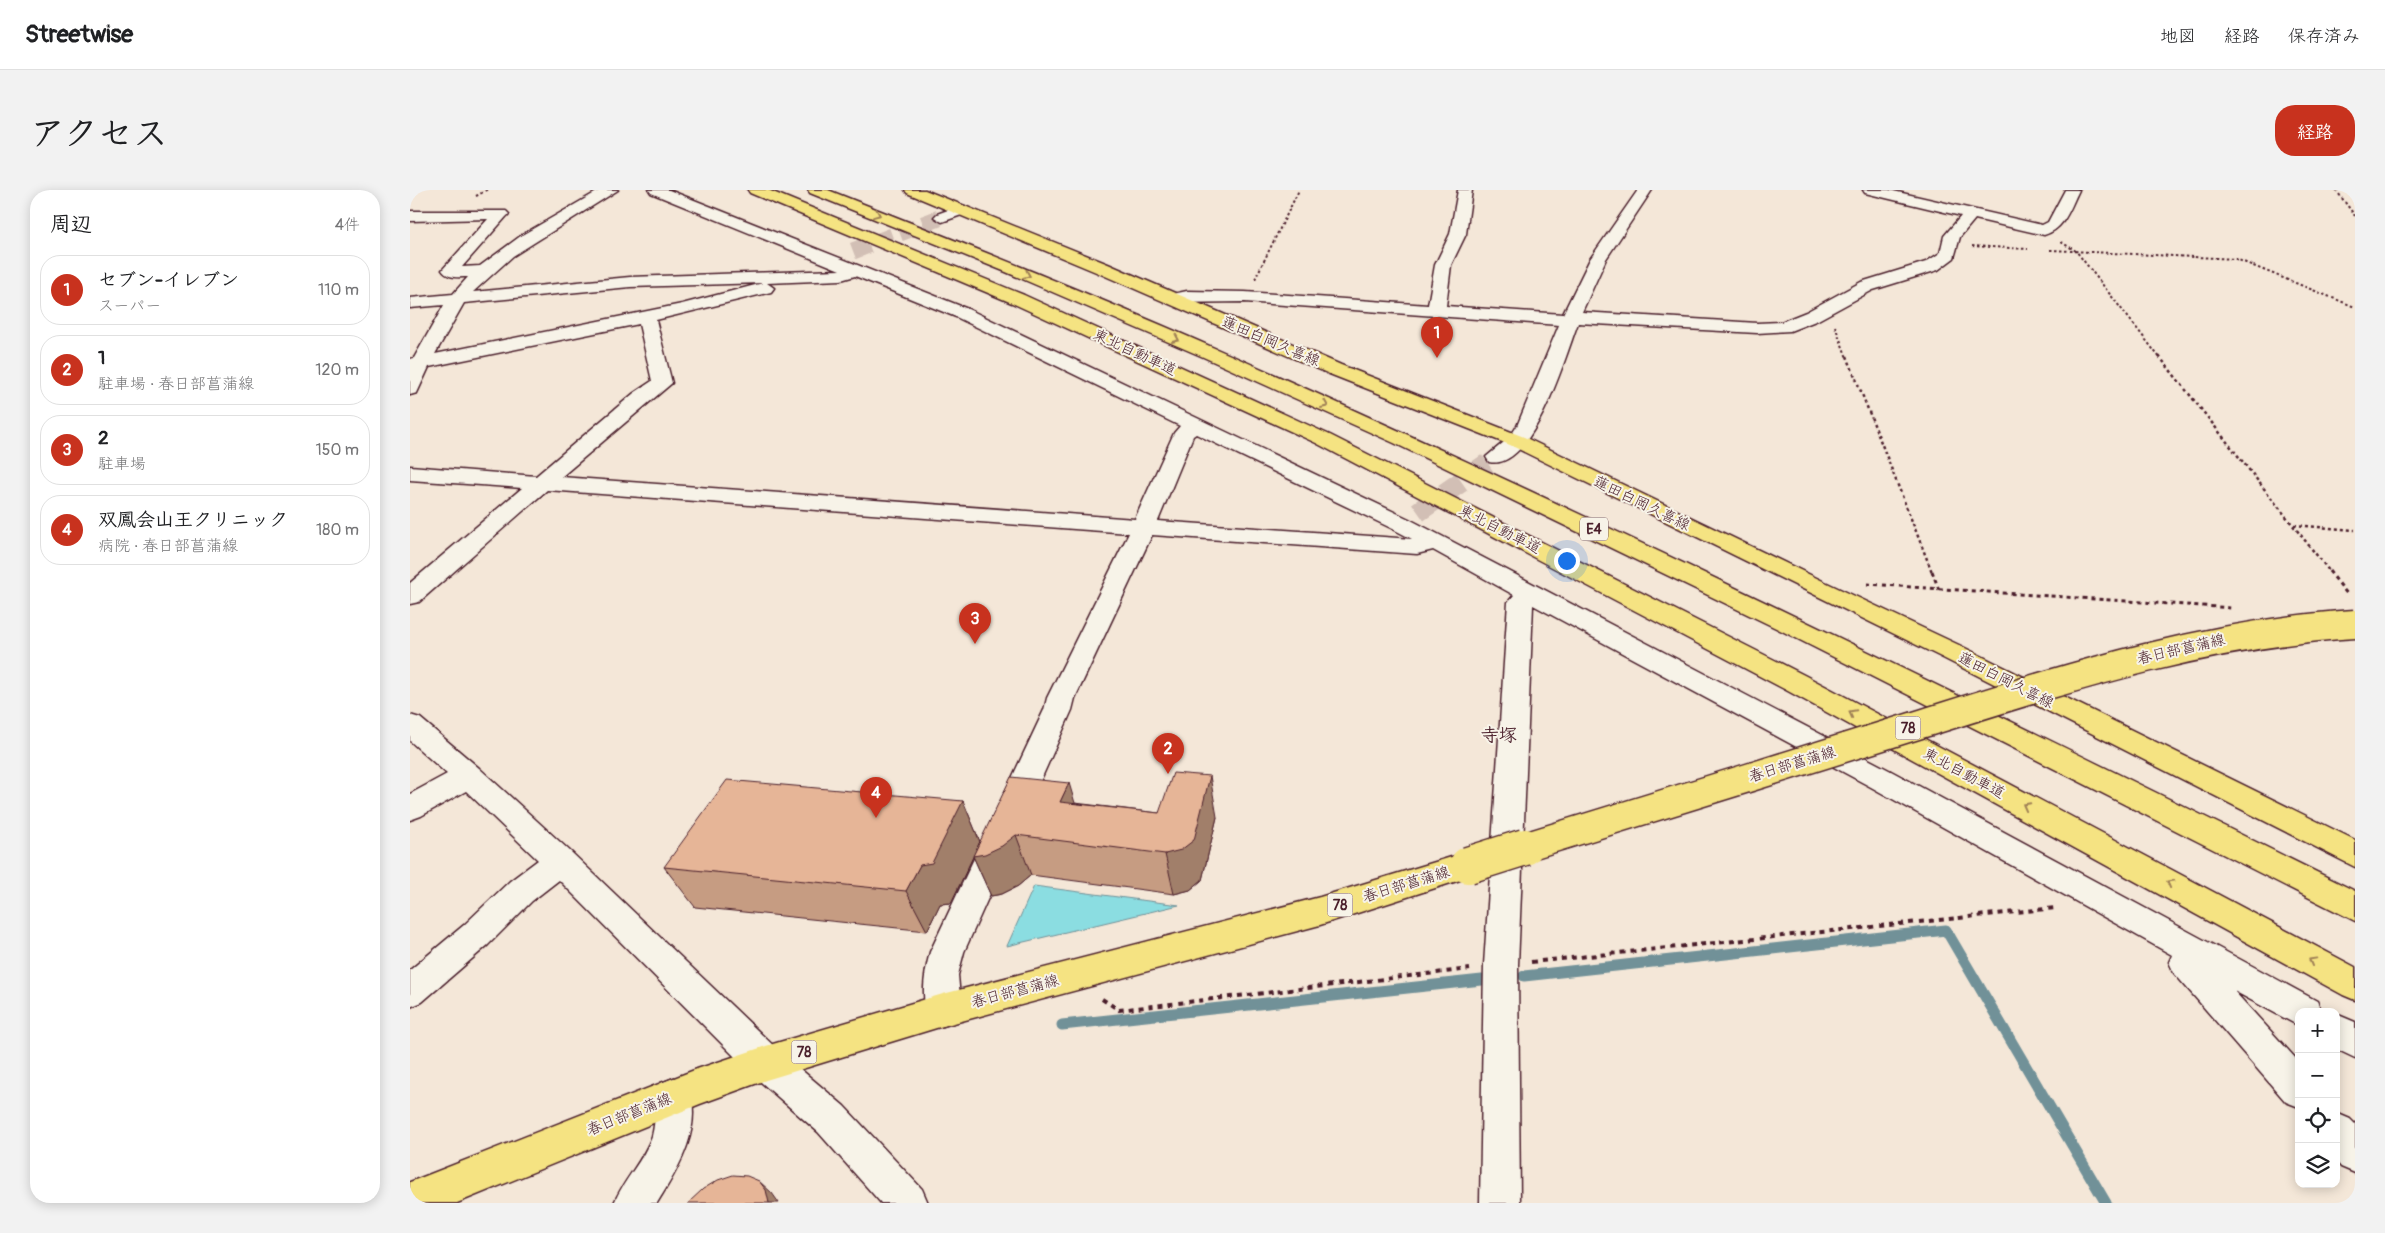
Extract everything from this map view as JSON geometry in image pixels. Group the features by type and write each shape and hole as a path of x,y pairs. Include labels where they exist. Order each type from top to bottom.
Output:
{"main road":[{"name":"東北自動車道","path":"755,190 1018,299 1323,439 1796,683 2355,984"},
{"name":"東北自動車道","path":"815,190 1113,311 1512,490 2021,737 2355,907"},
{"name":"蓮田白岡久喜線","path":"912,190 952,214 1174,300 1334,369 1517,441 1816,588 1950,651 2355,854"},
{"name":"春日部菖蒲線","path":"410,1202 674,1096 766,1063 943,1010 1320,911 2068,678 2160,653 2353,612"}],"street":[{"path":"410,389 416,364 439,325 457,299 484,271 514,249 611,190"},
{"path":"656,190 848,260 1196,424 1410,518 1434,543 1532,593 2086,890 2297,1008"},
{"path":"1436,312 1443,265 1458,234 1465,190"},
{"path":"1497,458 1517,441 1527,427 1571,319 1598,260 1645,190"},
{"path":"1870,190 2044,230 2054,225 2072,190"},
{"path":"1953,209 1965,196"},
{"path":"1174,300 1187,296 1245,297 1436,312 1757,328 1784,327 1812,316 1868,286 1932,266 1948,255 1952,245 1952,236 1972,213"},
{"path":"410,216 501,214 450,270 461,273 484,271"},
{"path":"410,303 630,282 841,275 848,260"},
{"path":"416,364 646,317 808,277"},
{"path":"410,596 641,397 662,383 646,317"},
{"path":"943,1010 941,975 947,952 1058,710 1060,698 1143,528 1184,433 1196,424"},
{"path":"410,473 1417,547 1434,543"},
{"path":"1500,1203 1501,965 1521,602 1532,593"},
{"path":"410,725 469,776 560,861 766,1063 830,1119 908,1203"},
{"path":"410,808 469,776"},
{"path":"410,991 476,935 521,891 560,861"},
{"path":"2192,949 2186,962 2295,1085"},
{"path":"2340,1032 2355,1041"},
{"path":"634,1203 663,1158 672,1134 674,1096"},
{"path":"2340,1136 2355,1153"}],"path":[{"path":"1245,297 1269,253 1299,190"},
{"path":"2336,190 2355,216"},
{"path":"2044,230 2076,251 2293,525 2353,612"},
{"path":"1952,245 2028,249"},
{"path":"2047,250 2236,259 2355,307"},
{"path":"1827,307 1939,590"},
{"path":"2293,525 2355,530"},
{"path":"1816,588 1832,581 1939,590 2234,608"},
{"path":"1100,969 1100,998 1119,1010 1501,965 2066,907 2086,890"}],"water":[{"path":"1034,886 1179,905 1007,946"}],"building":[{"path":"1173,773 1210,776 1194,840 1181,850 1165,854 1016,835 1002,846 985,854 973,856 1011,777 1069,783 1060,802 1159,813"},
{"path":"727,780 963,801 932,863 920,865 906,891 664,867"},
{"path":"733,1175 747,1176 759,1181 766,1190 769,1203 688,1203 703,1189 718,1180"}],"waterway":[{"path":"1524,976 1946,930 2106,1203"},
{"path":"1062,1025 1482,980"}],"tunnel":[{"path":"853,251 942,217"},
{"path":"1418,512 1497,457"}],"place":[{"name":"セブン-イレブン","path":"1437,358"},
{"name":"2","path":"975,644"},
{"name":"1","path":"1168,774"},
{"name":"双鳳会山王クリニック","path":"876,818"}],"district":[{"name":"寺塚","path":"1499,735"}]}
